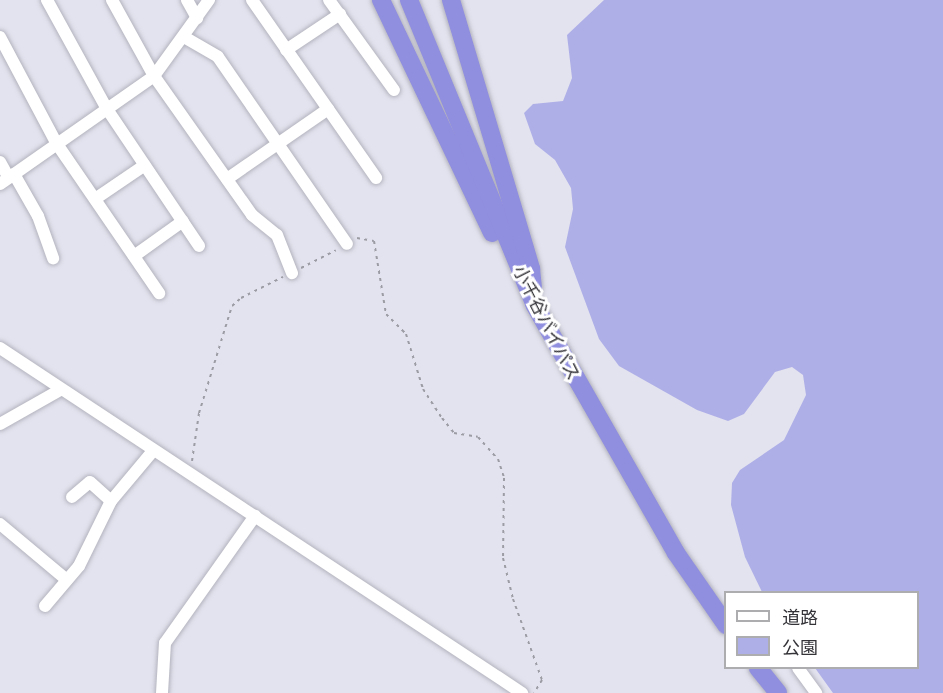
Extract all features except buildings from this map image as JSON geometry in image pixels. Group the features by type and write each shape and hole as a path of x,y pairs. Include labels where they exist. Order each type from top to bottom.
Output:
{"highway":[{"path":"381,0 476,204 522,280"},
{"name":"小千谷バイパス","path":"409,0 522,280 534,304 676,553 724,623"},
{"path":"451,0 531,269 534,304"},
{"path":"759,669 778,693"}],"street":[{"path":"47,0 107,109 199,246"},
{"path":"112,0 154,76 252,215 277,235 292,273"},
{"path":"187,0 196,18"},
{"path":"8,179 154,76 184,37 208,0"},
{"path":"252,0 376,178"},
{"path":"329,0 394,90"},
{"path":"286,50 340,14"},
{"path":"0,37 57,144 159,293"},
{"path":"184,37 218,57 347,244"},
{"path":"227,179 328,110"},
{"path":"0,162 8,179 38,216 53,258"},
{"path":"95,199 145,165"},
{"path":"134,255 183,221"},
{"path":"0,348 190,476 255,516 522,693"},
{"path":"0,424 60,390"},
{"path":"45,606 87,552 111,501 153,451"},
{"path":"72,497 90,482 111,501"},
{"path":"162,693 165,643 255,516"},
{"path":"0,524 67,580"},
{"path":"799,669 816,693"}],"path":[{"path":"190,476 199,413 232,306 241,298 360,237 374,241 382,305 386,314 406,334 423,389 454,432 478,437 498,459 504,478 503,558 513,599 542,680 534,693"}],"green space":[{"path":"604,0 943,0 943,693 833,693 816,669 919,669 919,591 762,591 745,557 731,505 732,483 740,470 784,440 806,395 803,375 792,367 775,372 744,414 728,421 697,410 619,366 599,339 565,247 573,209 571,188 555,160 535,144 524,113 533,104 563,101 572,78 567,35"}]}
